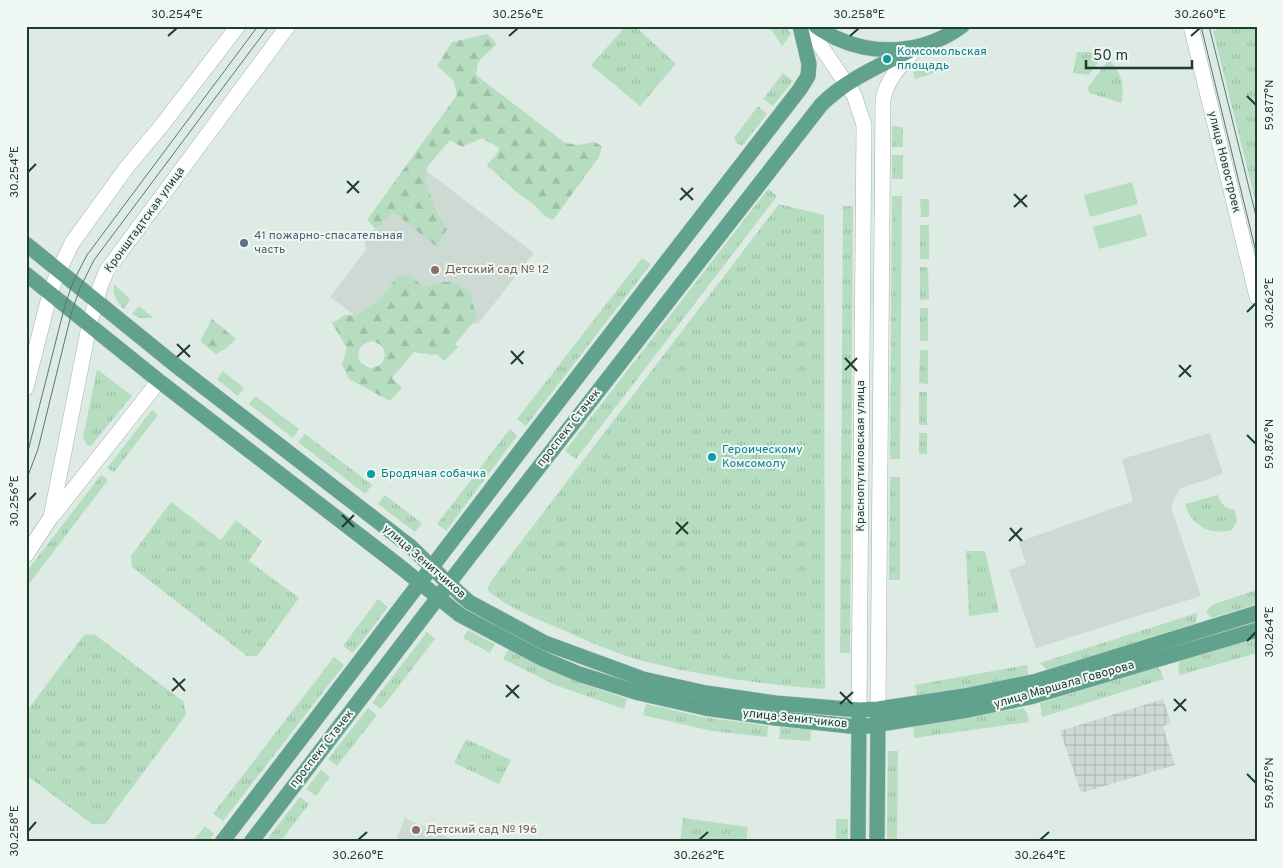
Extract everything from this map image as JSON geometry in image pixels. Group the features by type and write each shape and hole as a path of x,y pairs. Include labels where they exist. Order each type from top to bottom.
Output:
{"main road":[{"name":"проспект Стачек","path":"222,842 800,89 808,76 809,64 800,26"},
{"path":"816,26 820,30 851,45 884,50 917,47 933,42 962,26"},
{"name":"проспект Стачек","path":"251,842 821,105 848,84 917,47"},
{"name":"улица Зенитчиков","path":"26,244 174,364 411,547 469,602 545,643 643,678 706,693 775,704 869,709"},
{"name":"улица Зенитчиков","path":"26,274 89,326 460,616 541,658 579,674 639,693 714,710 775,718 868,726"},
{"name":"улица Маршала Говорова","path":"869,709 972,695 1037,681 1257,612"},
{"name":"улица Маршала Говорова","path":"868,726 976,709 1030,697 1257,630"},
{"name":"Краснопутиловская улица","path":"858,842 869,709"},
{"name":"Краснопутиловская улица","path":"868,726 877,842"}],"street":[{"path":"26,388 50,293 58,270 72,243 127,167 162,125 238,26"},
{"name":"Кронштадтская улица","path":"26,555 51,517 89,326 107,270 288,26"},
{"name":"Краснопутиловская улица","path":"808,26 848,84 854,95 864,125 869,709"},
{"name":"улица Новостроек","path":"1191,26 1257,297"},
{"name":"Краснопутиловская улица","path":"869,709 883,99 886,87 893,74 917,47"},
{"path":"51,517 159,381"}],"shaded area":[{"name":"Детский сад № 12","path":"420,166 534,253 479,323 390,342 330,297 366,250 365,241"},
{"path":"1210,433 1223,474 1179,489 1171,507 1201,596 1036,648 1009,570 1026,564 1019,542 1133,501 1122,459"},
{"path":"1163,699 1171,723 1163,726 1175,765 1081,793 1060,731"},
{"name":"Детский сад № 196","path":"405,818 458,842 395,842"}],"green space":[{"path":"626,26 635,26 676,64 640,106 591,65"},
{"path":"769,26 785,26 791,34 782,46"},
{"path":"1215,26 1257,26 1257,207 1213,31 1216,30"},
{"path":"487,34 497,44 478,62 476,75 565,143 579,145 594,142 602,146 599,157 553,220 546,217 487,165 500,148 482,138 462,147 450,140 428,166 424,179 437,213 447,229 436,246 393,212 382,224 375,228 367,220 457,95 453,80 437,66 452,42"},
{"path":"1077,52 1091,52 1102,56 1089,75 1073,73"},
{"path":"1109,59 1121,80 1123,90 1122,103 1089,93 1088,87"},
{"path":"944,62 945,65 940,71 915,79 913,72"},
{"path":"783,73 793,81 773,106 763,99"},
{"path":"758,106 767,114 743,145 738,144 734,138"},
{"path":"892,126 903,127 903,147 892,147"},
{"path":"892,155 903,155 903,179 892,179"},
{"path":"1132,182 1138,204 1090,217 1084,195"},
{"path":"768,189 777,196 576,459 565,451"},
{"path":"892,196 902,196 900,459 890,459"},
{"path":"920,199 929,199 929,217 921,217"},
{"path":"779,204 824,215 825,689 737,680 672,668 628,657 513,608 487,590 491,581"},
{"path":"843,206 853,206 850,653 840,653"},
{"path":"1141,214 1147,236 1099,249 1093,227"},
{"path":"920,225 929,225 929,259 920,259"},
{"path":"642,258 651,264 526,426 517,419"},
{"path":"920,267 928,267 929,299 920,300"},
{"path":"408,274 424,287 438,282 454,283 471,293 472,303 478,316 449,352 432,355 414,352 392,378 402,388 390,401 349,379 342,364 347,348 332,323 345,315 358,315 382,298 396,278","holes":["367,342 377,343 382,346 385,355 384,360 376,367 370,368 361,363 358,356 359,352 361,347"]},
{"path":"114,284 130,299 124,309 116,298"},
{"path":"139,306 154,318 139,318 132,314"},
{"path":"920,308 928,308 928,341 920,341"},
{"path":"212,319 236,339 216,354 202,343 201,339"},
{"path":"453,341 458,347 444,361 429,346"},
{"path":"920,350 928,350 928,384 919,383"},
{"path":"97,369 132,396 91,446 87,445 83,438"},
{"path":"223,371 244,388 238,396 217,379"},
{"path":"919,392 927,392 927,425 919,425"},
{"path":"255,396 299,429 293,438 249,404"},
{"path":"152,410 158,415 114,472 107,468"},
{"path":"510,429 517,436 446,531 437,524"},
{"path":"919,433 927,433 927,454 919,454"},
{"path":"305,434 372,485 365,494 298,442"},
{"path":"101,475 108,480 26,588 26,572"},
{"path":"890,477 900,477 900,580 889,580"},
{"path":"385,495 422,523 415,532 378,504"},
{"path":"1218,495 1224,506 1235,510 1237,521 1232,530 1217,532 1203,528 1192,518 1185,504"},
{"path":"171,502 221,540 236,520 262,541 249,561 299,598 257,656 247,656 132,567 131,556"},
{"path":"966,551 985,551 999,612 969,616"},
{"path":"1257,590 1257,604 1211,618 1206,611 1214,604"},
{"path":"378,599 388,607 353,653 343,646"},
{"path":"1197,613 1196,623 1047,670 1040,663"},
{"path":"468,630 495,644 490,653 463,638"},
{"path":"427,632 435,639 381,709 372,703"},
{"path":"94,634 184,702 186,715 105,824 92,824 26,775 26,712 84,635"},
{"path":"1257,636 1257,653 1180,675 1178,668 1180,660"},
{"path":"508,650 576,681 627,699 624,709 555,685 503,659"},
{"path":"334,657 344,665 223,821 213,814"},
{"path":"1027,665 1028,675 991,684 917,695 915,685"},
{"path":"1157,667 1164,679 1042,717 1040,703"},
{"path":"646,704 703,717 768,726 767,737 712,731 643,715"},
{"path":"368,708 377,715 337,766 328,759"},
{"path":"1023,708 1027,713 1029,722 914,738 913,726"},
{"path":"780,727 811,729 810,741 779,739"},
{"path":"466,739 511,760 499,784 454,763"},
{"path":"888,751 898,751 897,842 887,842"},
{"path":"321,770 330,777 316,796 306,789"},
{"path":"300,797 309,804 280,842 265,842"},
{"path":"683,818 748,827 746,842 680,842"},
{"path":"836,819 848,819 848,842 836,842"},
{"path":"205,826 214,834 208,842 192,842"}],"tram line":[{"path":"26,459 65,305 73,282 87,255 258,26"},
{"path":"26,481 38,449 72,311 80,288 94,260 269,26"},
{"path":"1201,26 1257,256"},
{"path":"1209,26 1257,220"}],"place":[{"name":"Комсомольская площадь","path":"887,59"},
{"name":"41 пожарно-спасательная часть","path":"244,243"},
{"name":"Детский сад № 12","path":"435,270"},
{"name":"Героическому Комсомолу","path":"712,457"},
{"name":"Бродячая собачка","path":"371,474"},
{"name":"Детский сад № 196","path":"416,830"}]}
